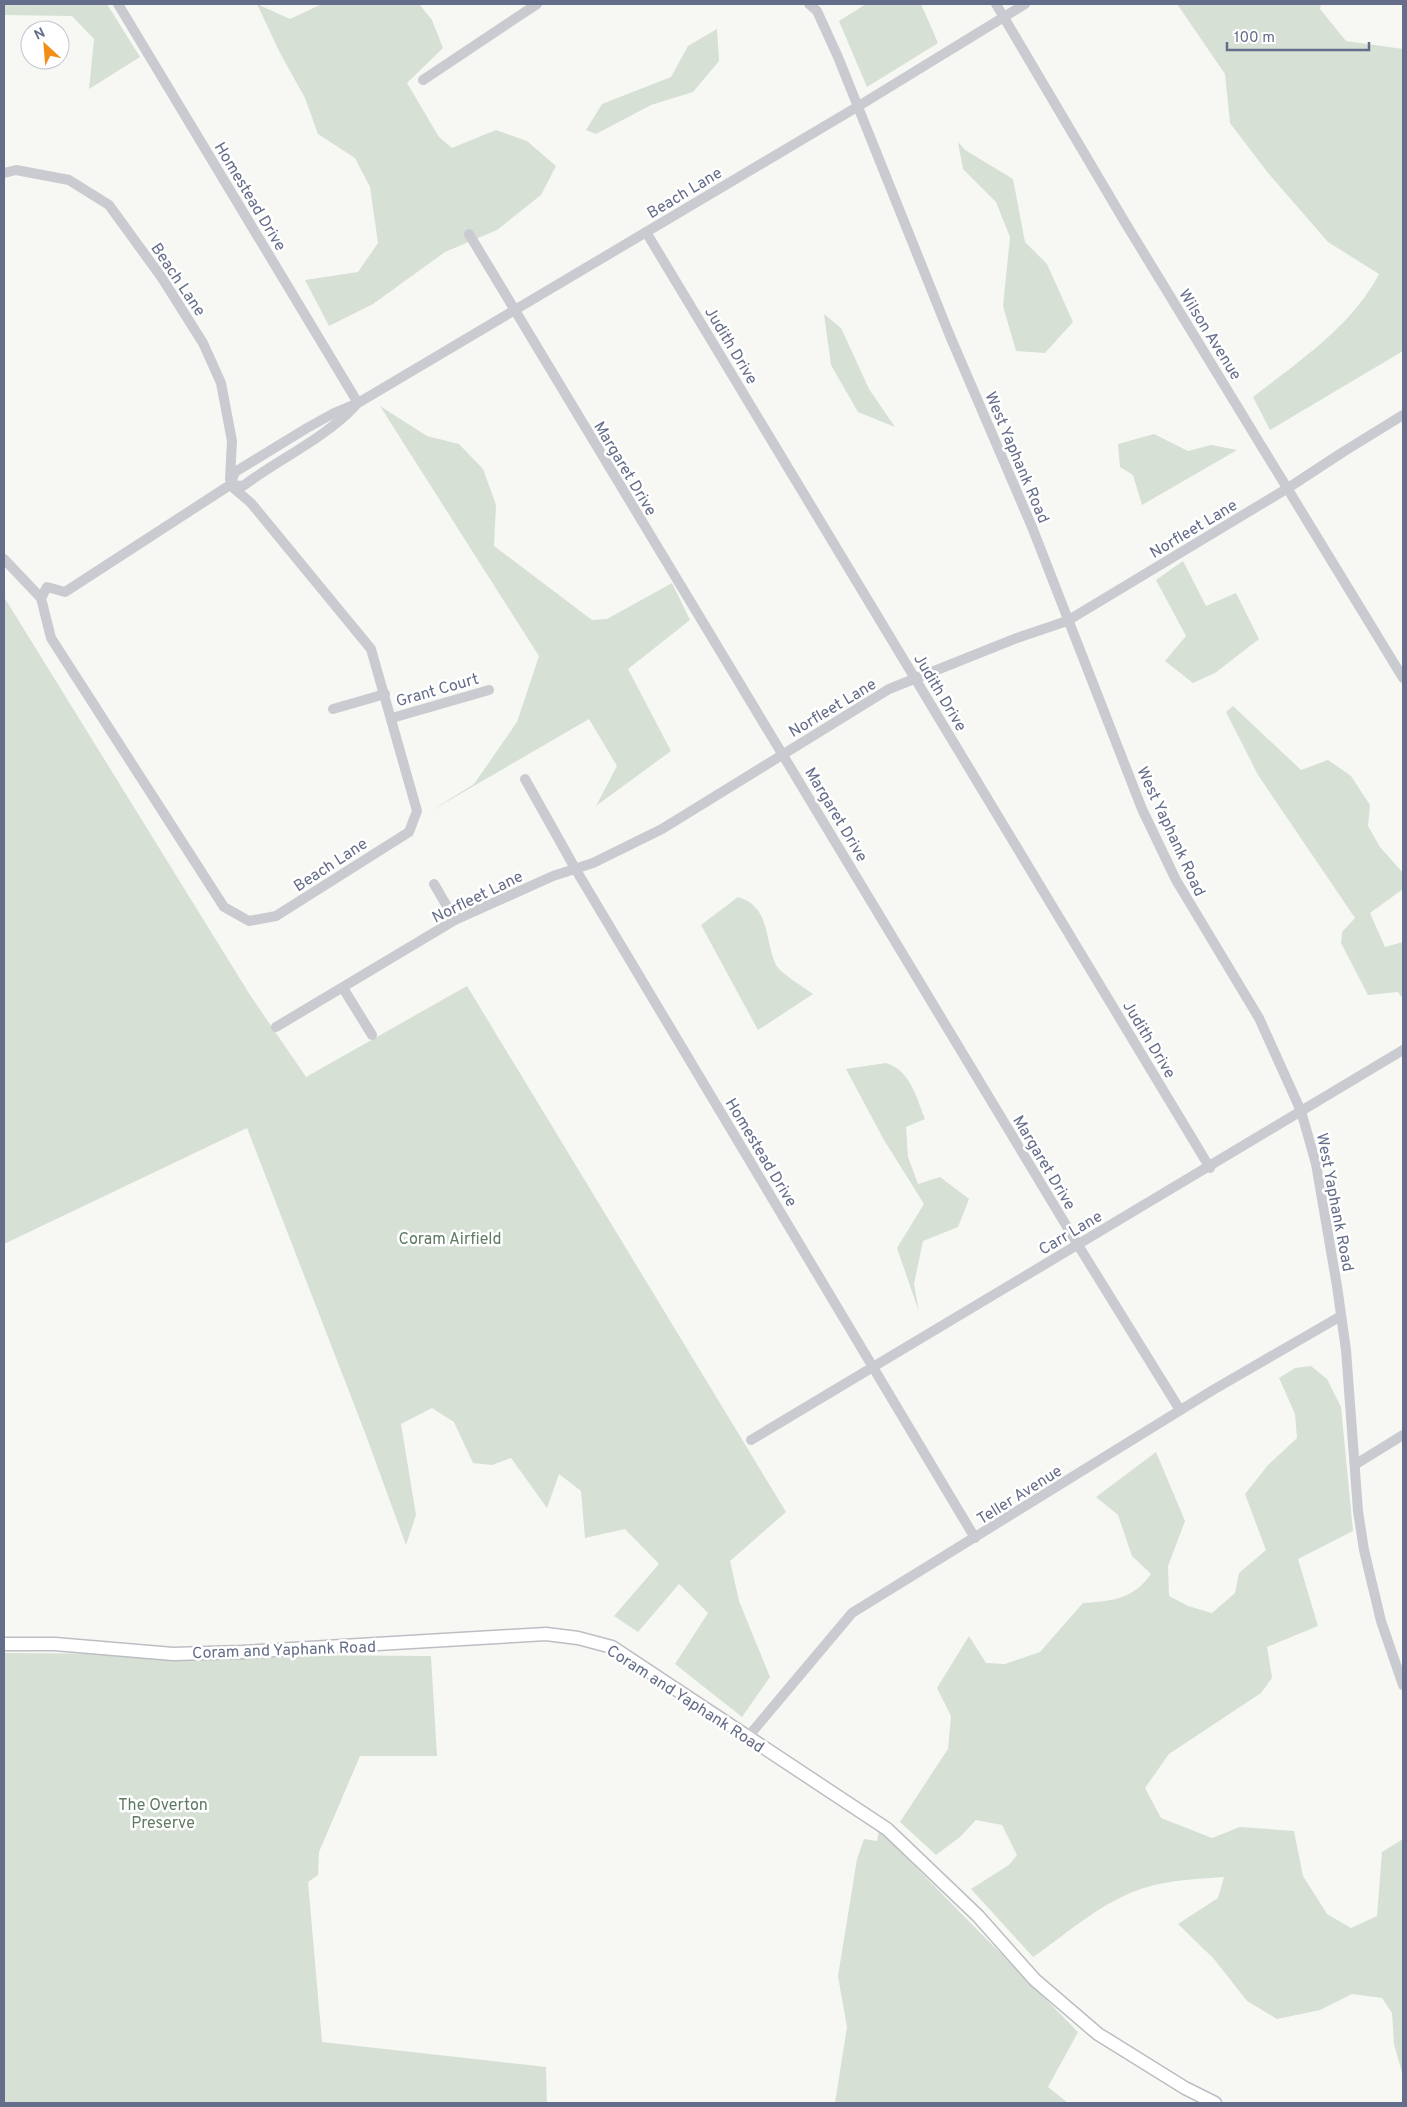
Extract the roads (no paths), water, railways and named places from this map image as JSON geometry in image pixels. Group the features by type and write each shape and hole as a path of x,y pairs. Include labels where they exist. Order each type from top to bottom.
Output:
{"main road":[{"name":"Coram and Yaphank Road","path":"4,1644 55,1644 174,1654 355,1647 523,1634 558,1635 612,1647 887,1829 978,1916 1035,1980 1098,2034 1185,2088 1215,2103"}],"street":[{"name":"Homestead Drive","path":"118,4 358,403"},
{"path":"423,80 537,4"},
{"name":"Wilson Avenue","path":"996,4 1126,224 1403,678"},
{"name":"Beach Lane","path":"230,485 251,503 371,650 392,718 417,811 408,832 276,916 249,921 224,907 119,748 50,638 41,598 46,587 64,592 230,485 235,472 334,412 358,403 857,107 1025,4"},
{"name":"West Yaphank Road","path":"813,7 838,57 950,336 1032,527 1067,621 1142,809 1167,862 1195,914 1260,1018 1301,1111 1316,1164 1332,1250 1346,1350 1356,1464 1358,1512 1364,1550 1381,1621 1403,1685"},
{"name":"Beach Lane","path":"4,173 16,170 69,180 109,205 162,278 198,335 221,383 232,441 230,485"},
{"name":"Judith Drive","path":"646,232 1210,1168"},
{"name":"Margaret Drive","path":"469,234 516,309 574,411 783,753 1078,1245 1180,1410"},
{"name":"Beach Lane","path":"230,485 243,486 266,469 340,422 358,403"},
{"name":"Norfleet Lane","path":"276,1027 455,920 553,876 576,870 662,829 889,689 916,680 1017,638 1067,621 1288,488 1335,456 1403,415"},
{"path":"4,559 41,598"},
{"name":"Grant Court","path":"392,718 489,690"},
{"path":"333,709 385,694"},
{"name":"Homestead Drive","path":"525,780 576,870 975,1538"},
{"path":"434,884 455,920"},
{"path":"343,988 372,1035"},
{"name":"Carr Lane","path":"751,1440 1210,1168 1403,1050"},
{"name":"Teller Avenue","path":"747,1738 852,1613 1180,1410 1341,1316"},
{"path":"1356,1464 1403,1435"}],"park label":[{"name":"Coram Airfield","path":"450,1238"},
{"name":"The Overton Preserve","path":"163,1813"}]}
